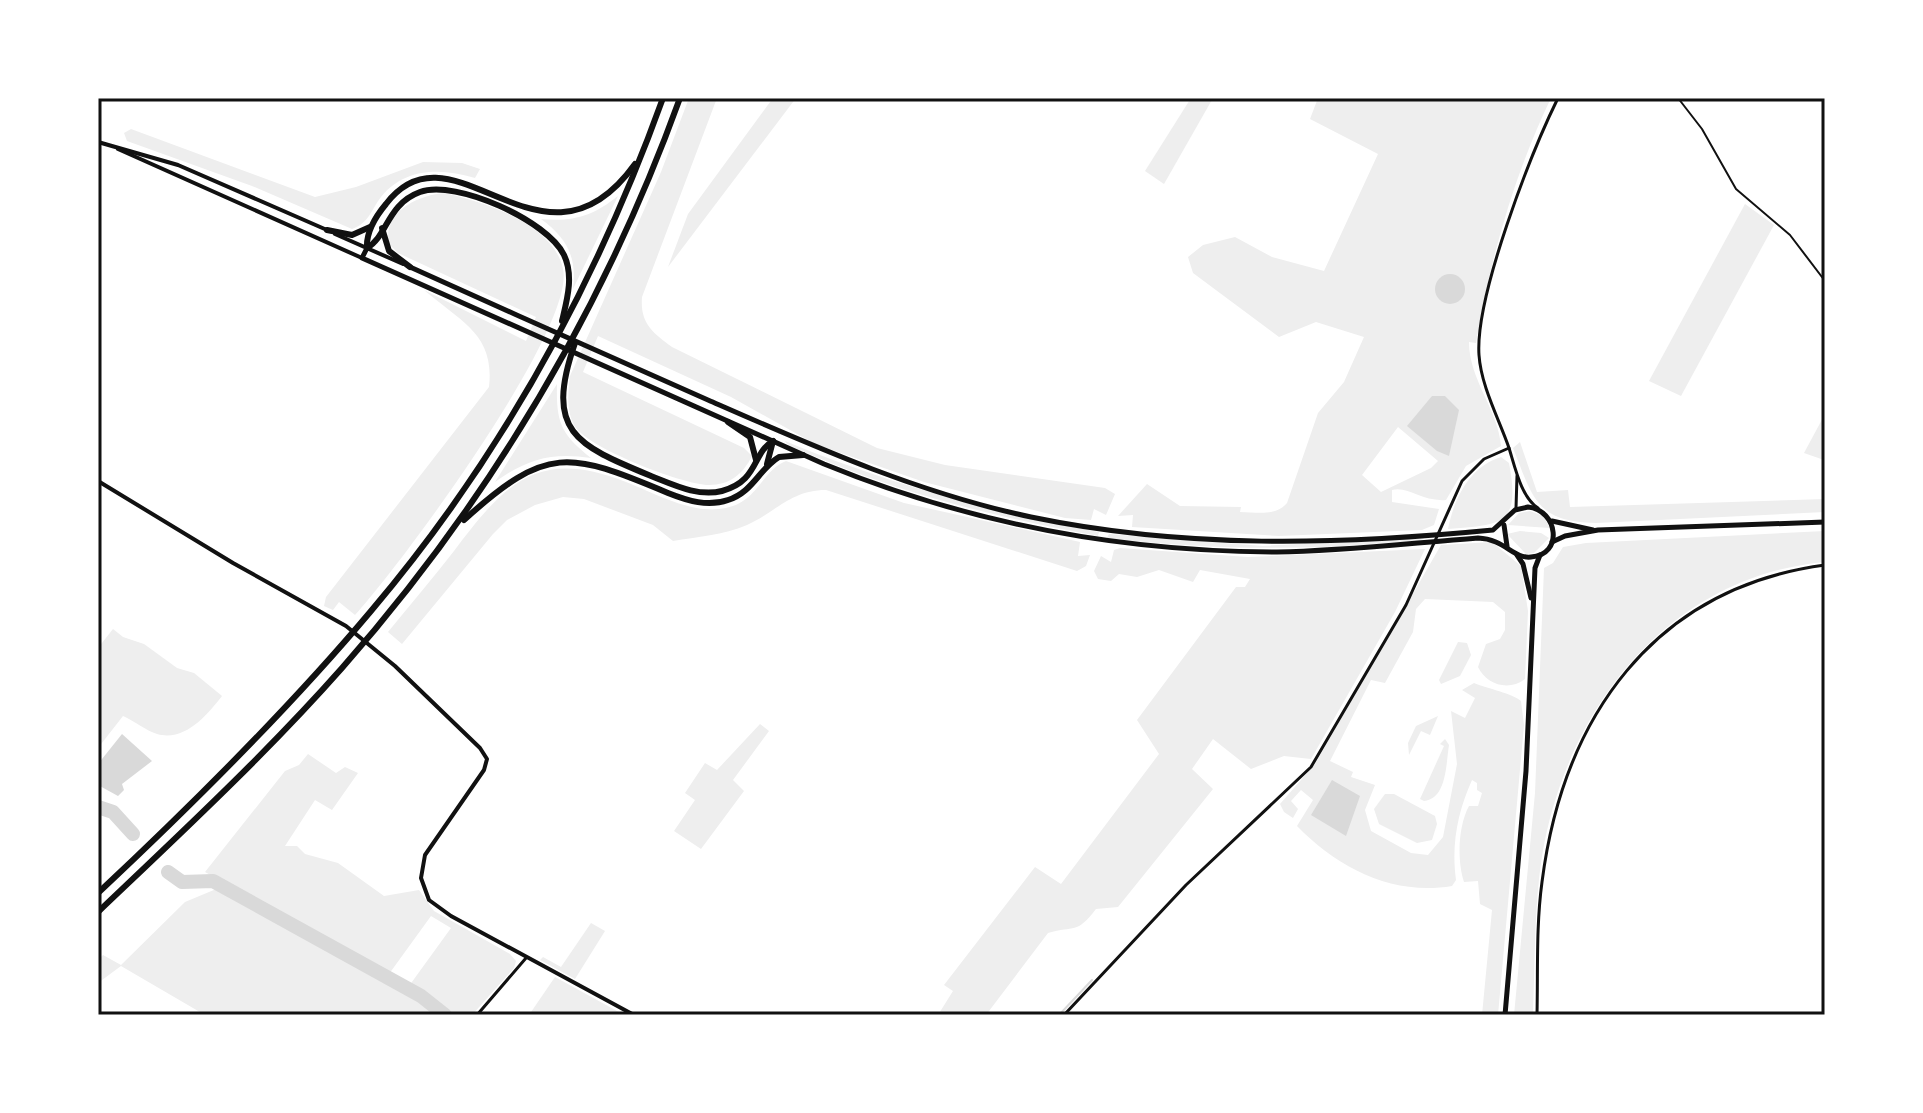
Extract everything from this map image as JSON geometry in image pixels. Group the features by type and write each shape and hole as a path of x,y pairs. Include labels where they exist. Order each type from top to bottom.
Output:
{"highway":[{"path":"98,893 253,741 373,610 479,466 560,330 644,152 663,98"},
{"path":"98,912 316,697 375,630 454,529 518,434 584,319 636,208 680,98"},
{"path":"327,230 352,235 372,224 400,191 437,178 461,181 534,212 559,215 581,211 608,195 644,152"},
{"path":"367,248 408,198 441,189 463,191 533,224 553,238 567,262 568,297 560,330"},
{"path":"367,248 372,224"},
{"path":"382,228 389,251 410,267"},
{"path":"584,319 567,366 563,405 569,426 582,443 605,457 673,485 706,493 732,488 755,468 767,445 773,441"},
{"path":"728,422 753,442 755,468"},
{"path":"764,471 772,454 773,441"},
{"path":"454,529 508,481 528,469 557,461 601,466 681,498 705,503 727,500 746,492 779,457 803,455"}],"main road":[{"path":"367,248 362,258 728,422 881,486 958,510 1107,541 1250,552 1488,539 1508,547"},
{"path":"410,267 838,457 934,491 1083,527 1244,543 1317,542 1493,530 1513,512 1525,507 1538,509 1563,526 1598,530"},
{"path":"773,441 777,430"},
{"path":"1550,518 1554,531 1550,545"},
{"path":"1506,520 1503,535 1508,547 1523,564 1532,607"},
{"path":"1505,1015 1526,771 1535,564 1541,554 1562,536 1598,530 1825,522"},
{"path":"1515,554 1528,557 1541,554"}],"street":[{"path":"1538,509 1528,498 1517,472 1480,365 1479,342 1494,273 1536,142 1558,98"},
{"path":"98,142 178,165 410,267"},
{"path":"112,146 362,258"},
{"path":"1064,1015 1186,885 1311,767 1406,605 1462,481 1477,464 1509,448"},
{"path":"1513,512 1518,500 1517,472"},
{"path":"98,481 233,563 333,618 384,656 480,748 487,759 480,777 425,855 421,872 425,893 451,916 634,1015"},
{"path":"1537,1015 1540,896 1548,843 1572,761 1606,697 1653,642 1706,603 1766,578 1825,565"},
{"path":"477,1015 526,958"}],"path":[{"path":"1678,98 1702,129 1736,189 1790,235 1825,281"}],"shaded area":[{"path":"689,98 717,98 642,297 643,314 653,331 672,347 877,448 945,465 1105,488 1115,494 1106,515 1094,509 1091,520 1065,518 924,482 815,444 731,397 598,336 583,372 744,448 752,456 735,477 709,485 678,479 636,463 582,434 574,425 570,413 570,376 661,172"},
{"path":"773,98 796,98 668,267 688,214"},
{"path":"1191,98 1213,98 1164,184 1145,171"},
{"path":"1318,98 1551,98 1505,218 1488,280 1476,343 1469,342 1474,369 1495,419 1501,446 1466,466 1446,500 1392,490 1392,502 1439,509 1434,525 1422,530 1279,536 1132,527 1133,515 1118,516 1147,484 1180,506 1241,507 1240,512 1259,513 1277,510 1287,503 1318,413 1344,382 1364,337 1316,322 1279,337 1193,273 1188,257 1203,245 1235,237 1272,257 1324,271 1378,154 1310,119","holes":["1398,427 1438,461 1431,468 1381,492 1362,475"]},
{"path":"131,129 315,197 356,187 423,162 462,163 480,169 475,178 425,172 401,180 381,197 366,220 352,229 252,186 127,141 124,133"},
{"path":"445,193 497,209 546,239 557,253 563,269 560,299 515,391 409,548 355,615 339,602 333,610 324,606 326,597 489,387 487,354 481,341 424,290 526,341 536,317 398,253 389,244 391,223 404,207 424,197"},
{"path":"618,196 573,289 573,267 568,249 558,233 541,219 582,216"},
{"path":"1745,204 1774,225 1681,396 1649,381"},
{"path":"1450,274 1461,278 1465,289 1461,300 1450,304 1439,300 1435,289 1439,278"},
{"path":"557,384 562,427 591,458 564,456 540,459 495,482"},
{"path":"1432,396 1445,396 1459,410 1449,456 1437,451 1407,426"},
{"path":"1825,414 1825,458 1824,460 1804,453"},
{"path":"785,441 901,483 1018,515 1099,532 1098,536 918,494 848,470"},
{"path":"1520,442 1537,492 1568,490 1570,507 1825,499 1825,512 1576,522 1549,512 1532,493 1513,448"},
{"path":"1501,457 1509,463 1512,499 1509,510 1494,523 1448,529 1454,506 1472,476"},
{"path":"786,461 904,503 1080,542 1078,556 1090,555 1086,566 1077,571 826,490 793,498 738,528 673,541 653,525 584,499 563,497 535,505 507,520 402,644 388,632 472,527 508,490 526,478 569,468 595,472 675,502 713,509 737,505 753,493 771,471"},
{"path":"1530,511 1543,516 1550,528 1508,525 1519,513"},
{"path":"1520,531 1541,533 1549,538 1534,553 1526,554 1507,534"},
{"path":"1825,531 1825,562 1769,573 1718,593 1673,623 1634,660 1601,703 1574,750 1555,802 1542,856 1536,915 1533,1015 1514,1015 1535,793 1544,568 1553,563 1563,547 1586,543"},
{"path":"1109,534 1263,546 1426,537 1407,542 1246,548 1107,538"},
{"path":"1492,542 1521,566 1528,611 1525,679 1512,685 1498,684 1486,678 1478,667 1486,644 1500,639 1505,630 1505,612 1493,602 1425,599 1416,609 1413,632 1385,683 1371,680 1330,761 1353,772 1351,777 1375,785 1365,810 1371,831 1411,853 1428,855 1443,837 1457,764 1451,711 1465,718 1475,698 1462,690 1474,683 1521,701 1524,725 1498,1015 1482,1015 1492,910 1480,904 1478,881 1464,882 1460,854 1465,814 1469,806 1478,806 1482,793 1477,790 1477,783 1472,780 1459,816 1454,854 1456,880 1452,886 1408,887 1367,876 1330,854 1297,826 1313,800 1301,790 1291,801 1298,809 1293,818 1284,812 1280,804 1315,764 1441,545"},
{"path":"1425,549 1395,612 1311,759 1284,756 1251,769 1213,739 1192,769 1213,789 1118,907 1096,909 1075,928 1048,933 986,1015 938,1015 953,991 944,985 1035,867 1061,884 1159,754 1137,720 1236,587 1245,587 1250,579 1200,570 1193,582 1159,570 1137,577 1119,574 1111,581 1098,579 1094,571 1101,556 1111,562 1114,550 1248,557"},
{"path":"113,629 123,637 144,644 177,668 194,673 222,696 194,725 177,734 157,734 123,716 98,748 98,648"},
{"path":"1458,642 1467,643 1471,655 1460,676 1441,684 1439,680"},
{"path":"1438,716 1430,735 1421,731 1409,755 1408,743 1416,726"},
{"path":"760,724 769,731 733,780 744,791 701,849 674,831 695,800 685,793 705,763 717,770"},
{"path":"122,734 152,761 122,784 124,790 118,796 98,785 98,764"},
{"path":"1445,739 1449,745 1444,779 1437,794 1424,801 1420,799 1444,746 1440,744"},
{"path":"308,754 336,773 345,767 358,773 332,810 315,800 285,846 297,846 305,854 338,863 384,896 419,890 434,911 510,954 516,961 514,968 472,1015 447,1015 409,986 451,928 431,916 389,974 205,872 285,771 299,765"},
{"path":"1332,780 1360,796 1346,836 1311,815"},
{"path":"1385,794 1394,794 1435,816 1437,824 1432,840 1417,843 1379,824 1374,809"},
{"path":"221,887 421,997 443,1015 205,1015 121,966 98,983 98,960 103,955 121,965 185,902"},
{"path":"591,923 605,931 575,979 540,960 543,957 561,967"},
{"path":"555,977 617,1011 626,1015 529,1015"}],"waterway":[{"path":"98,807 113,812 133,834"},
{"path":"168,872 182,882 213,881 421,996 445,1015"},
{"path":"1059,1015 1092,980"}]}
